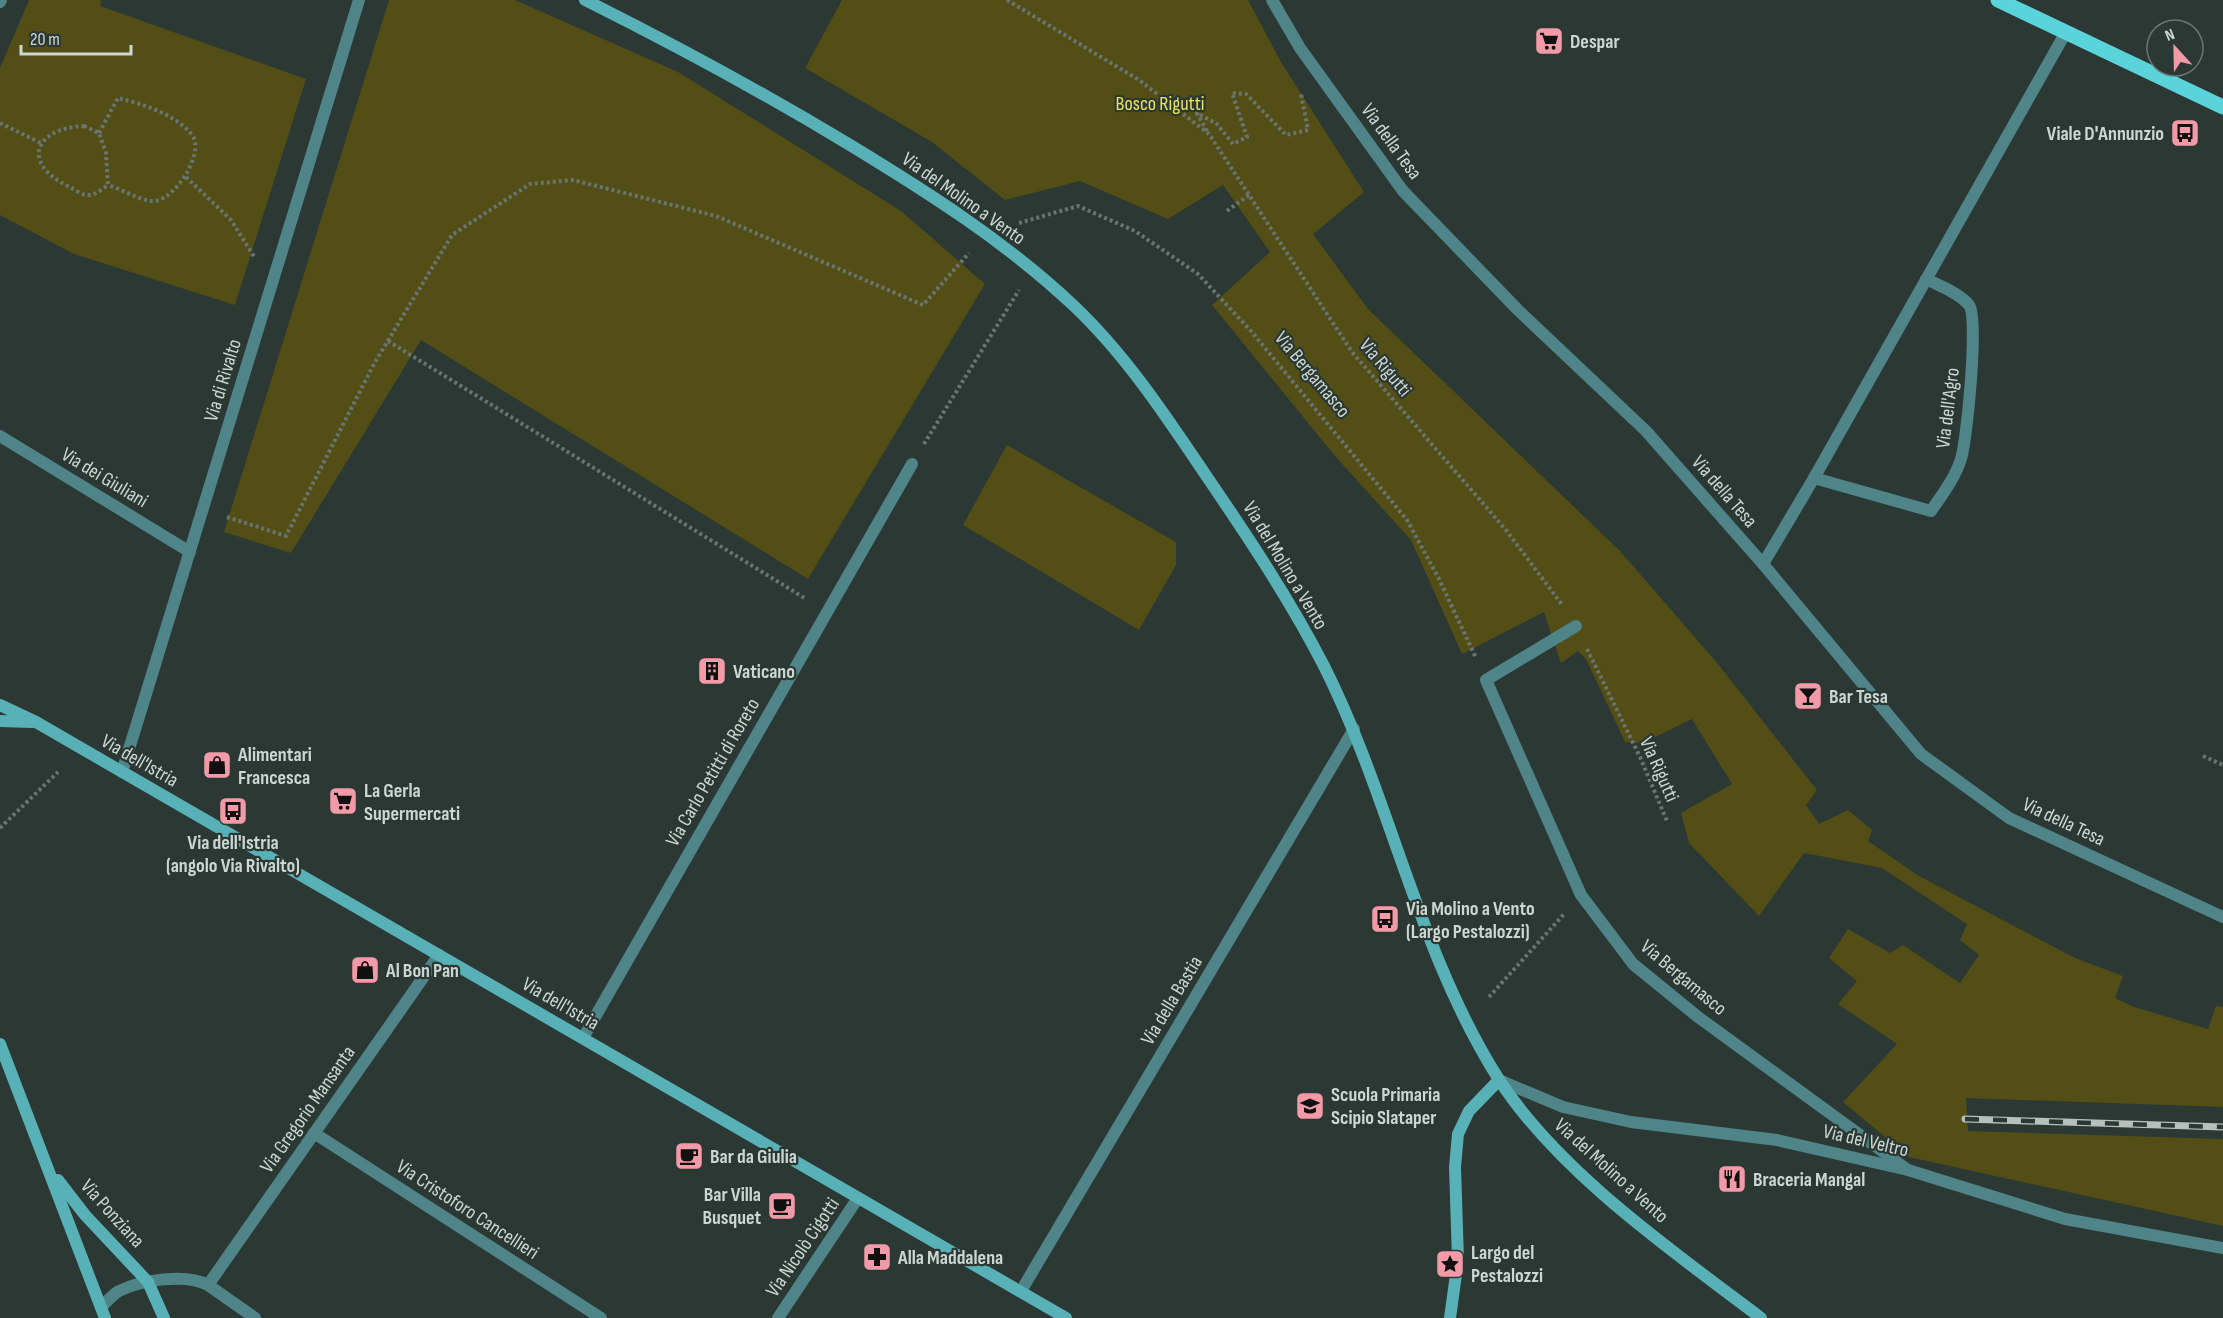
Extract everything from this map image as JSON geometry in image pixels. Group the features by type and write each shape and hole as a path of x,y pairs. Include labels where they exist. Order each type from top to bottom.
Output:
{"main road":[{"name":"Via del Molino a Vento","path":"585,0 662,38 814,123 932,195 990,237 1075,306 1159,406 1234,516 1294,611 1354,729 1453,994 1500,1080 1533,1124 1565,1159 1677,1254 1761,1318"},
{"path":"1998,0 2223,107"},
{"name":"Via dell'Istria","path":"0,705 36,722 1066,1318"},
{"name":"Via dell'Istria","path":"0,721 36,722"},
{"name":"Via Ponziana","path":"0,1044 6,1074 50,1169 103,1313"},
{"path":"1450,1318 1458,1260 1455,1167 1458,1134 1469,1111 1500,1080"},
{"name":"Via Ponziana","path":"50,1169 85,1215 148,1282 165,1318"}],"street":[{"name":"Via di Rivalto","path":"122,772 359,0"},
{"name":"Via della Tesa","path":"1272,0 1299,48 1403,191 1518,310 1646,431 1763,564 1920,754 2010,818 2223,916"},
{"path":"1763,564 2066,32"},
{"name":"Via dell'Agro","path":"1814,478 1931,511 1948,486 1961,460 1975,324 1971,306 1959,296 1926,279"},
{"name":"Via dei Giuliani","path":"0,436 190,552"},
{"name":"Via Carlo Petitti di Roreto","path":"583,1038 912,464"},
{"path":"1486,680 1576,626"},
{"name":"Via Bergamasco","path":"1486,680 1581,896 1633,964 1698,1017 1908,1170"},
{"name":"Via della Bastia","path":"1021,1292 1354,729"},
{"name":"Via Gregorio Mansanta","path":"208,1285 439,955"},
{"name":"Via del Veltro","path":"1500,1080 1563,1107 1631,1122 1777,1140 1908,1170 2065,1219 2223,1248"},
{"name":"Via Cristoforo Cancellieri","path":"314,1133 601,1318"},
{"name":"Via Nicolò Cigotti","path":"778,1318 858,1197"},
{"name":"Via Ponziana","path":"103,1313 117,1292 148,1282 186,1279 200,1280 247,1316"}],"path":[{"name":"Via Rigutti","path":"1008,0 1139,80 1209,134 1352,352 1506,530 1576,626 1640,757 1666,821"},
{"path":"1209,134 1197,113 1217,124 1233,144 1247,137 1232,93 1246,94 1286,135 1308,130 1300,87"},
{"path":"99,133 118,98 139,104 170,119 193,137 196,151 186,177 168,195 152,201 108,184"},
{"path":"0,123 43,144"},
{"path":"84,126 99,133 106,153 108,184 94,194 87,195 51,178 39,162 39,154 53,131 64,127 84,126"},
{"path":"186,177 231,220 255,258"},
{"path":"223,516 286,536 388,341 452,235 530,184 573,180 716,216 923,305 970,252"},
{"path":"1227,211 1249,195"},
{"name":"Via Bergamasco","path":"1019,223 1078,206 1135,231 1198,274 1251,331 1407,520 1439,579 1486,680"},
{"path":"923,446 1019,289"},
{"path":"388,341 808,600"},
{"path":"2204,756 2223,765"},
{"path":"0,828 58,772"},
{"path":"1489,998 1581,896"}],"green space":[{"path":"29,0 101,0 100,6 306,79 235,305 74,254 0,215 0,68"},
{"path":"389,0 515,0 678,72 901,211 985,284 808,579 421,340 291,553 224,532"},
{"name":"Bosco Rigutti","path":"842,0 1248,0 1281,62 1364,192 1313,234 1368,309 1620,551 1718,664 1817,790 1806,805 1819,824 1848,810 1872,830 1868,841 1919,876 2075,958 2123,976 2115,998 2134,1007 2208,1029 2216,1006 2223,1007 2223,1107 1966,1098 1968,1131 2223,1139 2223,1226 1909,1157 1843,1102 1897,1044 1838,1004 1857,981 1829,958 1848,929 1890,953 1903,945 1960,983 1979,955 1960,940 1967,924 1882,868 1804,853 1759,916 1689,843 1681,813 1732,784 1692,719 1643,743 1625,742 1586,659 1578,651 1561,663 1544,612 1462,654 1411,540 1335,456 1212,305 1270,252 1223,185 1168,219 1080,181 1005,200 932,142 805,68"},
{"path":"1007,445 1176,542 1176,565 1139,630 963,525"}],"railway":[{"path":"1965,1119 2223,1127"}],"place":[{"name":"Despar","path":"1549,41"},
{"name":"Viale D'Annunzio","path":"2185,133"},
{"name":"Vaticano","path":"712,671"},
{"name":"Bar Tesa","path":"1808,696"},
{"name":"Alimentari Francesca","path":"217,765"},
{"name":"La Gerla Supermercati","path":"343,801"},
{"name":"Via dell'Istria (angolo Via Rivalto)","path":"233,811"},
{"name":"Via Molino a Vento (Largo Pestalozzi)","path":"1385,919"},
{"name":"Al Bon Pan","path":"365,970"},
{"name":"Scuola Primaria Scipio Slataper","path":"1310,1106"},
{"name":"Bar da Giulia","path":"689,1156"},
{"name":"Braceria Mangal","path":"1732,1179"},
{"name":"Bar Villa Busquet","path":"782,1206"},
{"name":"Alla Maddalena","path":"877,1257"},
{"name":"Largo del Pestalozzi","path":"1450,1264"}]}
